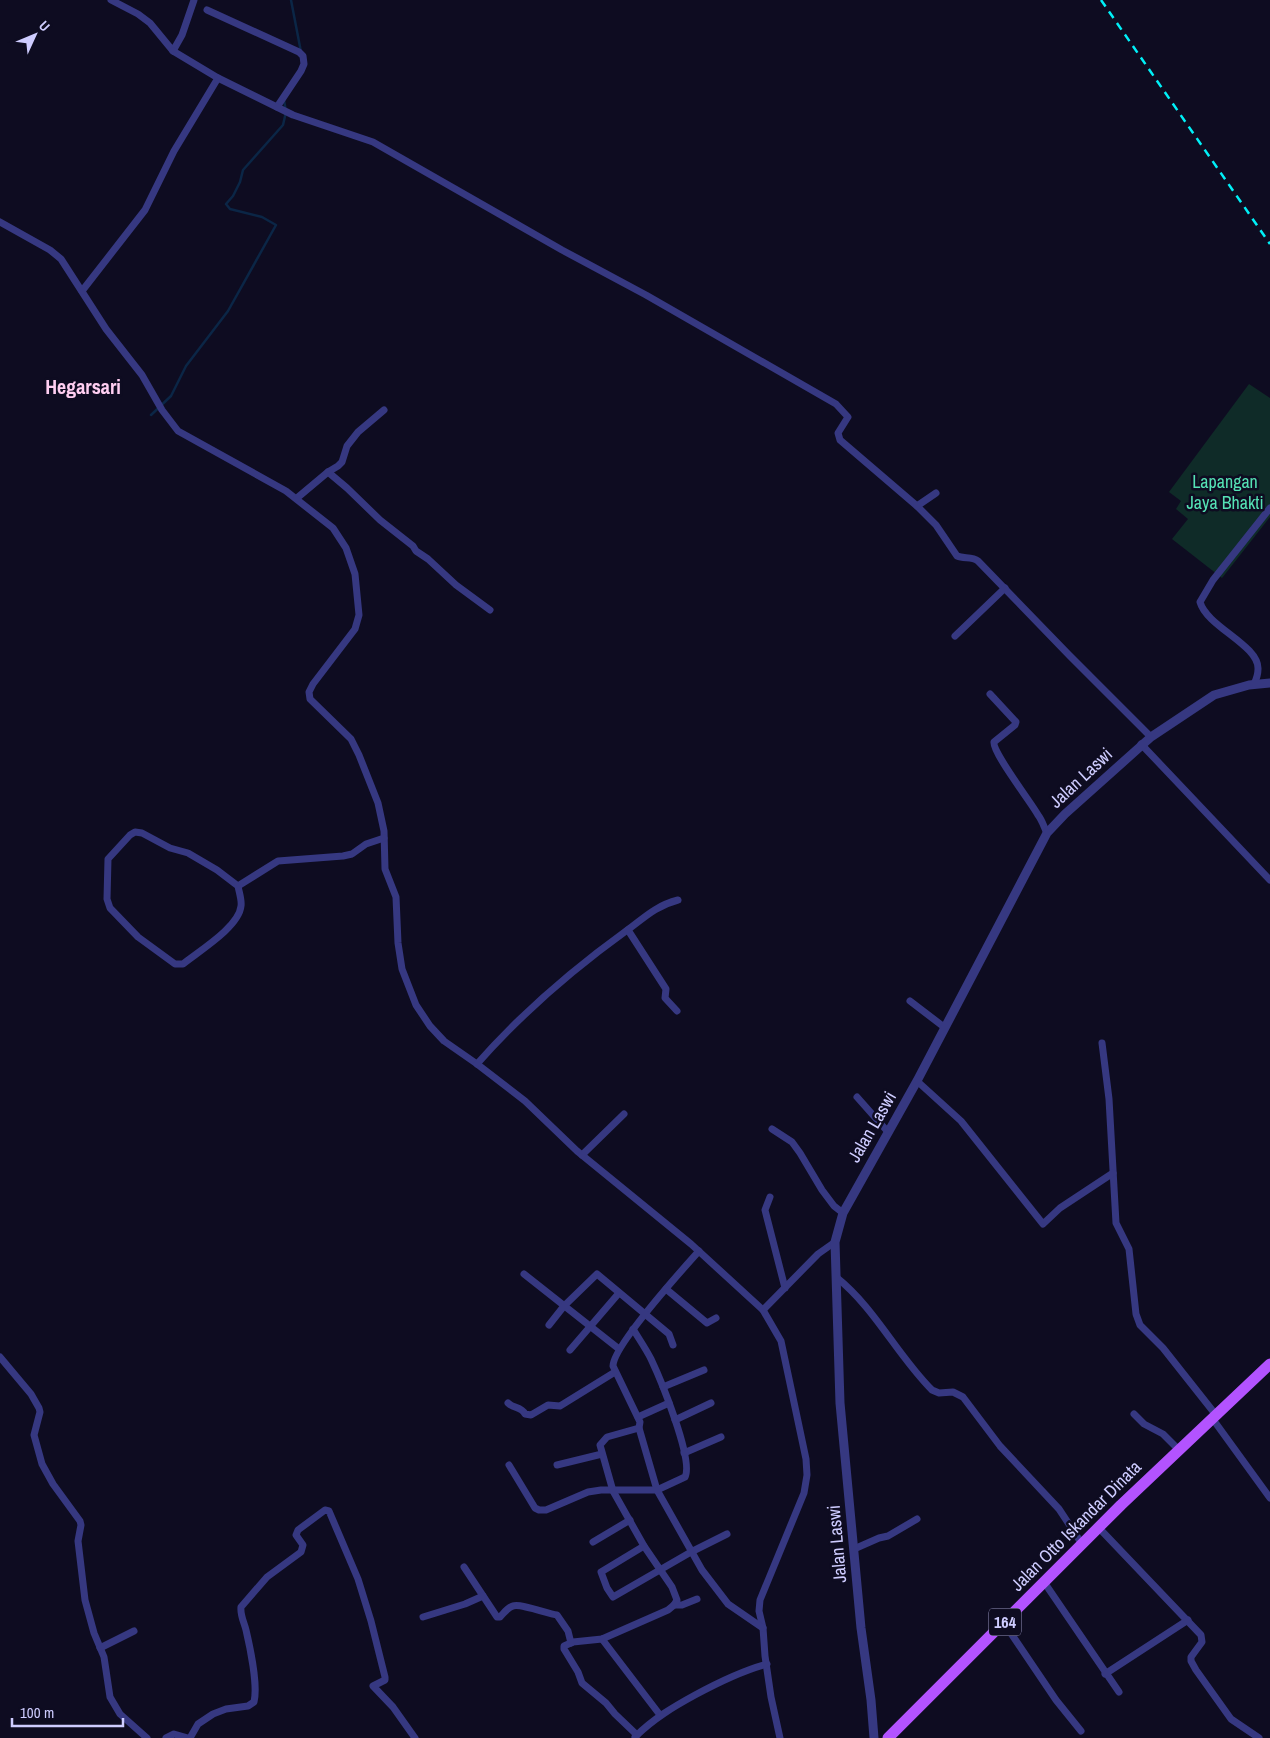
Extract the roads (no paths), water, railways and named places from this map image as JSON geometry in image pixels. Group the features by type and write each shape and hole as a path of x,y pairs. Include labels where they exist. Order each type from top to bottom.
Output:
{"main road":[{"name":"Jalan Otto Iskandar Dinata","path":"888,1738 1121,1505 1270,1364"}],"street":[{"path":"111,0 138,14 150,24 174,51 218,78 293,115 373,142 836,404 848,416 838,433 840,440 917,506 942,531 957,556 975,558 1151,737"},
{"path":"174,51 182,35 194,0"},
{"path":"207,10 299,52 303,56 304,64 279,108"},
{"path":"82,291 145,210 174,151 218,78"},
{"path":"0,222 50,250 61,259 106,329 142,375 162,410 178,431 297,498 333,528 346,548 355,574 359,616 355,629 313,684 310,699 351,739 378,803 384,838 385,869 397,903 398,943 402,969 416,1005 430,1026 444,1041 525,1101 582,1155 698,1251 763,1310 781,1341 806,1459 807,1475 804,1493 760,1600 759,1611 763,1628 771,1697 780,1738"},
{"path":"297,498 342,462 347,446 358,432 384,410"},
{"path":"328,472 348,488 380,520 413,546 416,551 428,559 456,585 490,610"},
{"path":"917,506 936,493"},
{"path":"1254,684 1258,670 1254,656 1213,620 1201,607 1200,602 1214,580 1270,508"},
{"path":"955,636 1004,588"},
{"name":"Jalan Laswi","path":"874,1738 861,1628 840,1403 835,1242 842,1213 917,1081 1047,832 1141,744 1151,737 1214,695 1237,687 1270,683"},
{"path":"990,694 1016,722 1015,725 994,742 993,746 1040,817 1047,832"},
{"path":"1141,744 1270,880"},
{"path":"135,832 142,833 158,842 195,857 217,870 238,886 242,905 239,915 228,928 183,964 175,964 138,937 110,908 107,898 108,859 130,835 135,832"},
{"path":"238,886 278,861 344,856 352,854 366,844 384,838"},
{"path":"477,1064 506,1031 550,991 599,951 647,914 664,904 678,900"},
{"path":"628,930 666,989 666,1000 677,1011"},
{"path":"910,1001 944,1027"},
{"path":"1102,1043 1109,1099 1116,1223 1128,1249 1136,1314 1140,1324 1163,1348 1270,1498"},
{"path":"917,1081 961,1121 1043,1224 1060,1208 1113,1174"},
{"path":"857,1097 888,1132"},
{"path":"582,1155 624,1114"},
{"path":"772,1129 792,1142 822,1190 842,1213"},
{"path":"770,1197 765,1210 786,1288"},
{"path":"763,1310 824,1249 835,1242"},
{"path":"698,1251 633,1329 619,1349 613,1362 615,1372 640,1422 639,1428 657,1490 691,1552 728,1604 763,1628"},
{"path":"524,1274 619,1349"},
{"path":"549,1325 564,1306 596,1274 669,1334 673,1344"},
{"path":"836,1277 864,1304 898,1350 932,1390 939,1393 953,1392 963,1397 1000,1446 1059,1509 1082,1544"},
{"path":"666,1289 707,1323 716,1318"},
{"path":"570,1350 619,1293"},
{"path":"509,1465 535,1508 540,1510 546,1510 588,1492 601,1490 657,1490 685,1477 687,1473 684,1453 675,1420 650,1357 633,1329"},
{"path":"0,1357 31,1394 39,1408 40,1412 34,1435 42,1464 53,1484 80,1521 79,1558 84,1582 85,1600 108,1676 110,1697 120,1714 148,1738"},
{"path":"663,1387 704,1370"},
{"path":"508,1403 514,1408 519,1408 525,1414 531,1415 548,1405 560,1406 615,1372"},
{"path":"638,1417 669,1403"},
{"path":"675,1420 711,1404"},
{"path":"1134,1414 1144,1424 1163,1434 1179,1450"},
{"path":"639,1428 607,1437 600,1445 613,1491 644,1546 672,1587 677,1600 668,1610 602,1639 564,1646 582,1683 606,1703 636,1736 678,1703 744,1670 767,1664"},
{"path":"684,1453 721,1437"},
{"path":"557,1465 602,1454"},
{"path":"166,1738 174,1734 189,1738 198,1724 213,1714 226,1709 248,1706 254,1702 256,1695 255,1684 241,1613 242,1607 267,1577 301,1552 303,1545 296,1534 298,1530 325,1510 329,1511 358,1579 372,1621 385,1677 385,1680 373,1686 393,1707 415,1738"},
{"path":"854,1549 888,1536 917,1519"},
{"path":"594,1542 630,1520"},
{"path":"1099,1528 1188,1620 1200,1635 1202,1642 1191,1657 1196,1670 1231,1719 1259,1738"},
{"path":"644,1546 601,1572 600,1574 613,1597 691,1552 727,1534"},
{"path":"464,1568 498,1617 515,1605 557,1615 574,1643"},
{"path":"1044,1582 1118,1692"},
{"path":"423,1617 465,1604 483,1596"},
{"path":"674,1605 682,1605 697,1599"},
{"path":"1105,1674 1188,1620"},
{"path":"1004,1622 1056,1700 1081,1731"},
{"path":"100,1648 134,1631"},
{"path":"602,1639 660,1716"}],"waterway":[{"path":"291,0 301,52"},
{"path":"151,415 171,396 186,366 228,311 276,225 262,217 230,209 226,204 233,196 240,182 243,170 283,125 286,112 284,100"}],"railway":[{"path":"1101,0 1270,244"}],"district":[{"name":"Hegarsari","path":"83,387"}],"park label":[{"name":"Lapangan Jaya Bhakti","path":"1225,492"}]}
